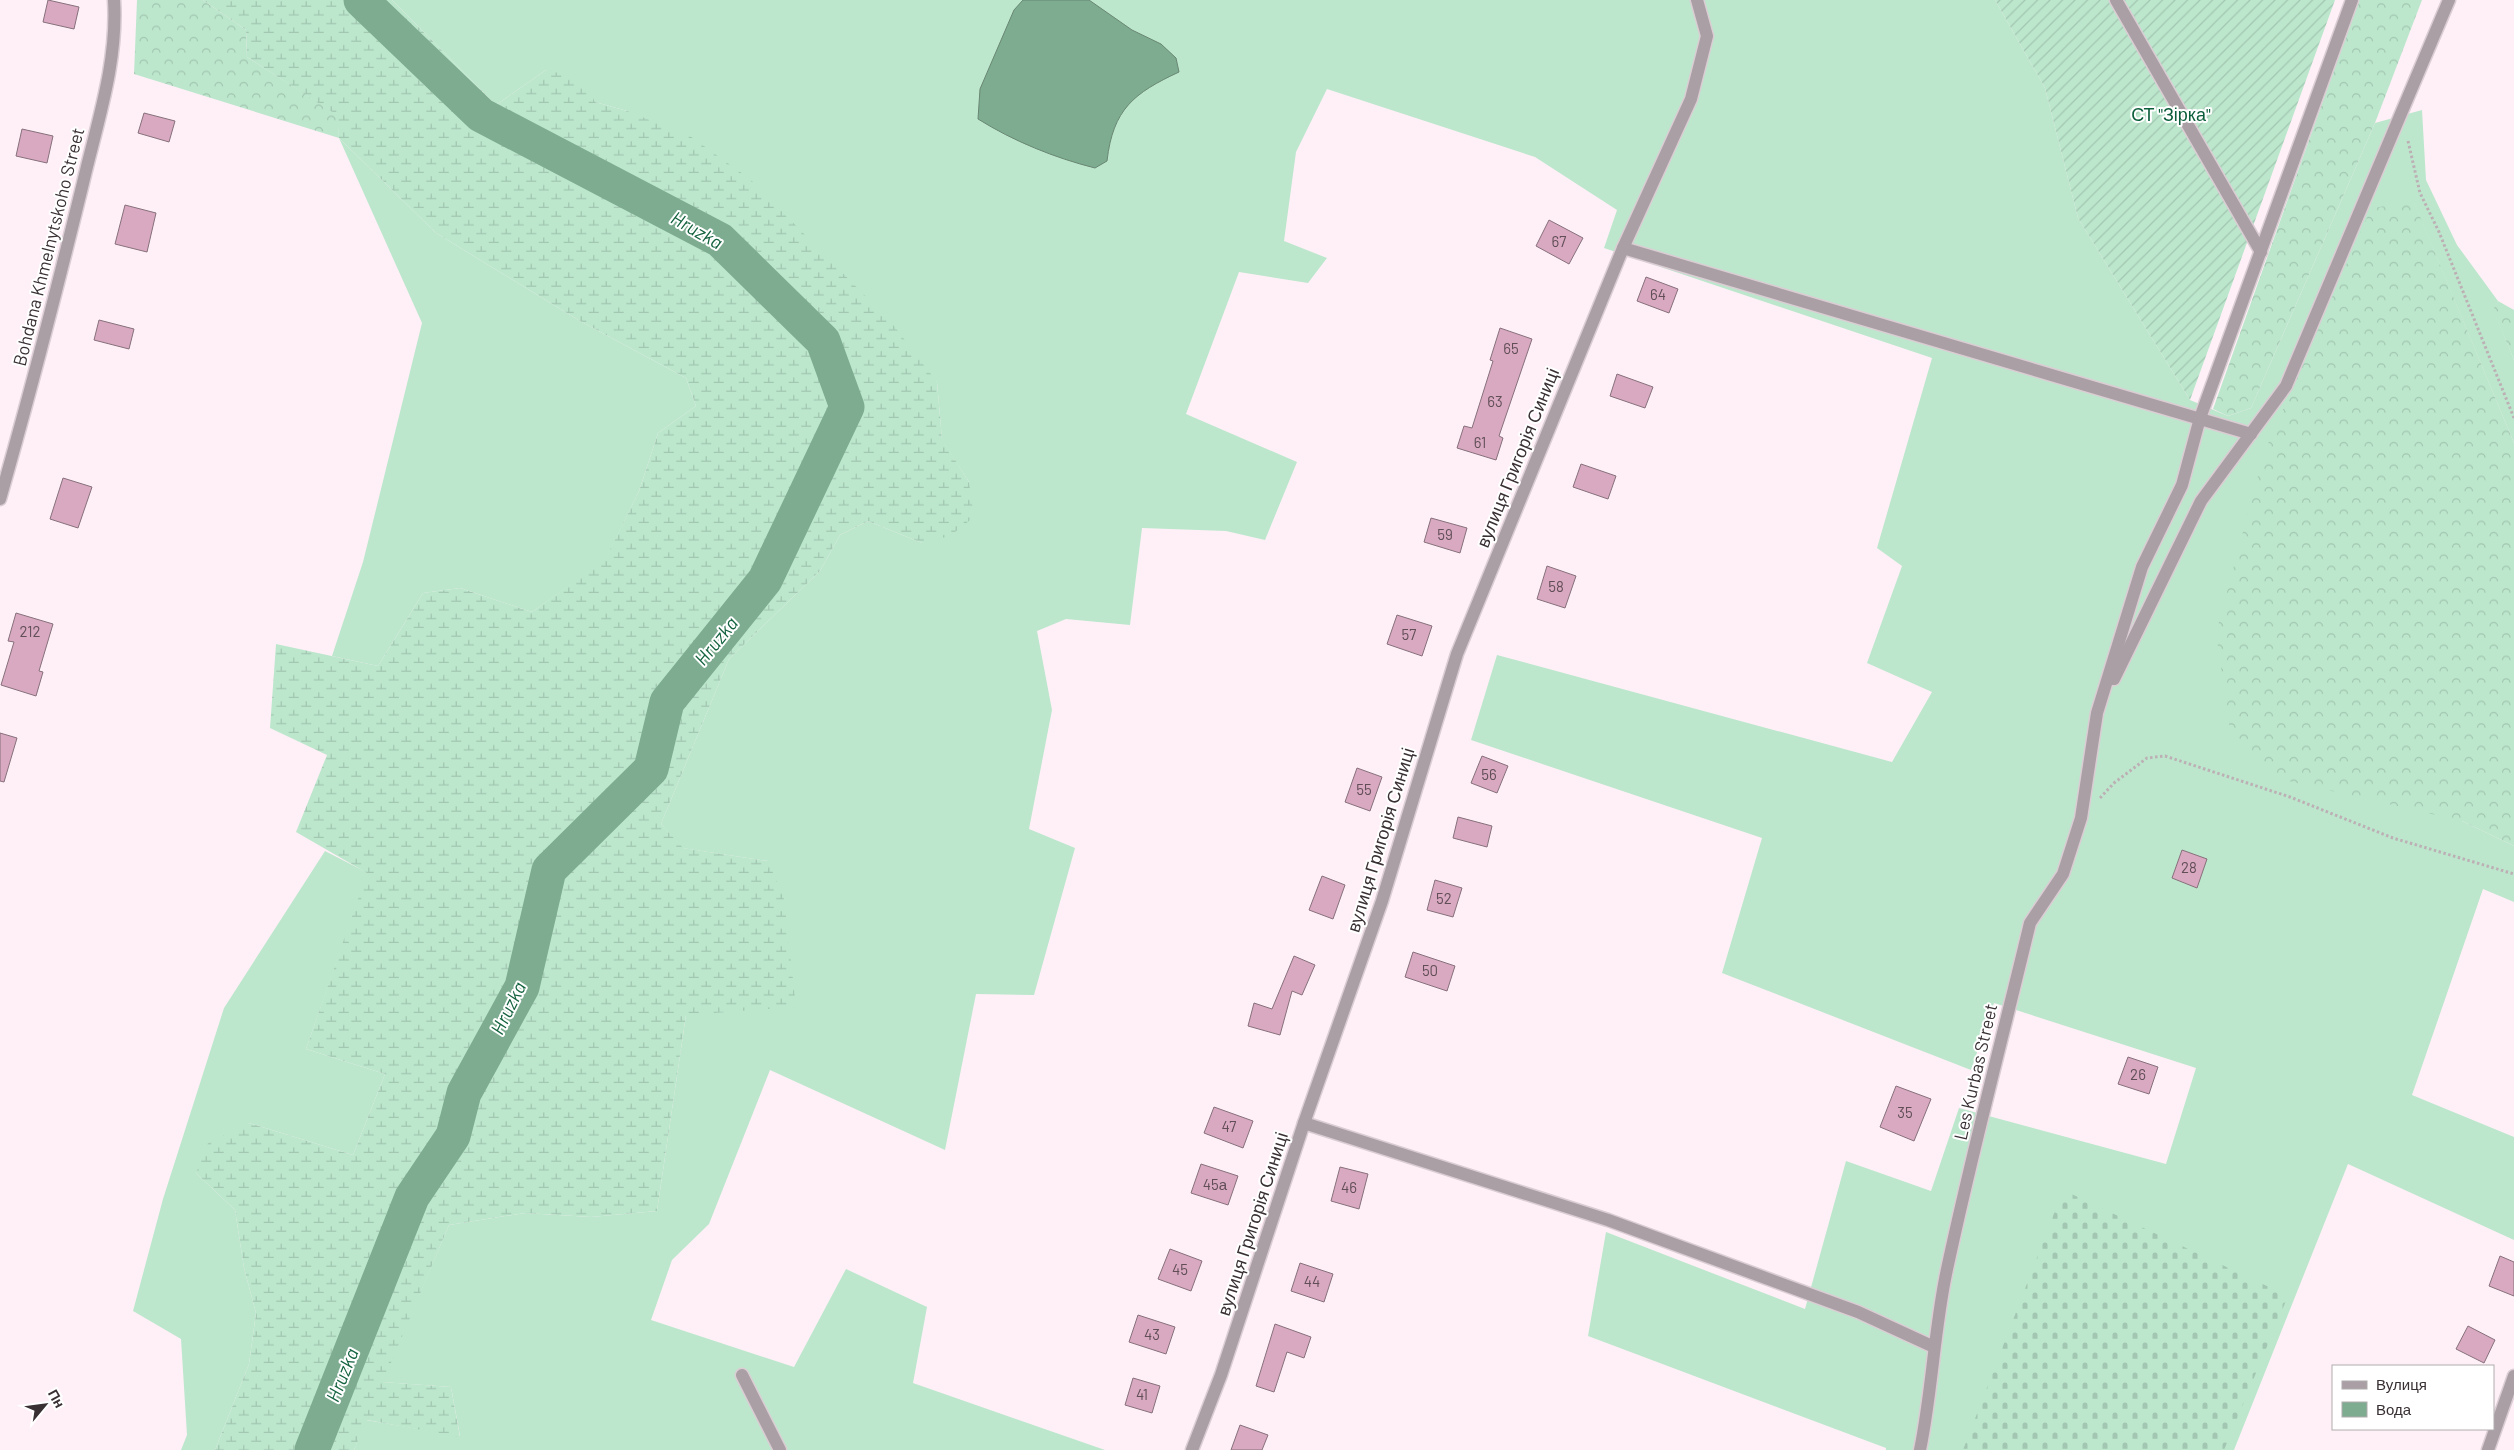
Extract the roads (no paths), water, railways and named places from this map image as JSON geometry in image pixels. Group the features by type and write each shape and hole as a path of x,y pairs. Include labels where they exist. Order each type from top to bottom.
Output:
{"street":[{"name":"Bohdana Khmelnytskoho Street","path":"0,499 44,345 110,72 116,25 114,0"},
{"name":"вулиця Григорія Синиці","path":"1192,1450 1222,1375 1304,1123 1382,902 1457,654 1623,248 1691,99 1707,36 1697,0"},
{"path":"2116,0 2261,252"},
{"path":"2097,713 2142,567 2182,485 2200,418 2352,0"},
{"path":"2097,713 2201,501 2286,386 2449,0"},
{"path":"1623,248 2251,434"},
{"name":"Les Kurbas Street","path":"1920,1450 1928,1416 1934,1347 1946,1275 2030,923 2063,874 2081,818 2097,713"},
{"path":"1304,1123 1608,1220 1858,1312 1934,1347"},
{"path":"742,1375 780,1450"},
{"path":"2488,1450 2514,1376"}],"water":[{"path":"1023,0 1089,0 1132,30 1161,44 1176,58 1179,72 1150,87 1128,105 1114,128 1107,161 1095,168 1035,148 1005,135 978,119 980,89 1014,10"}],"waterway":[{"name":"Hruzka","path":"312,1450 412,1197 453,1136 464,1093 522,987 549,870 651,769 667,702 765,580 847,407 823,341 720,240 481,115 361,0"}],"park label":[{"name":"СТ \"Зірка\"","path":"2171,115"}]}
